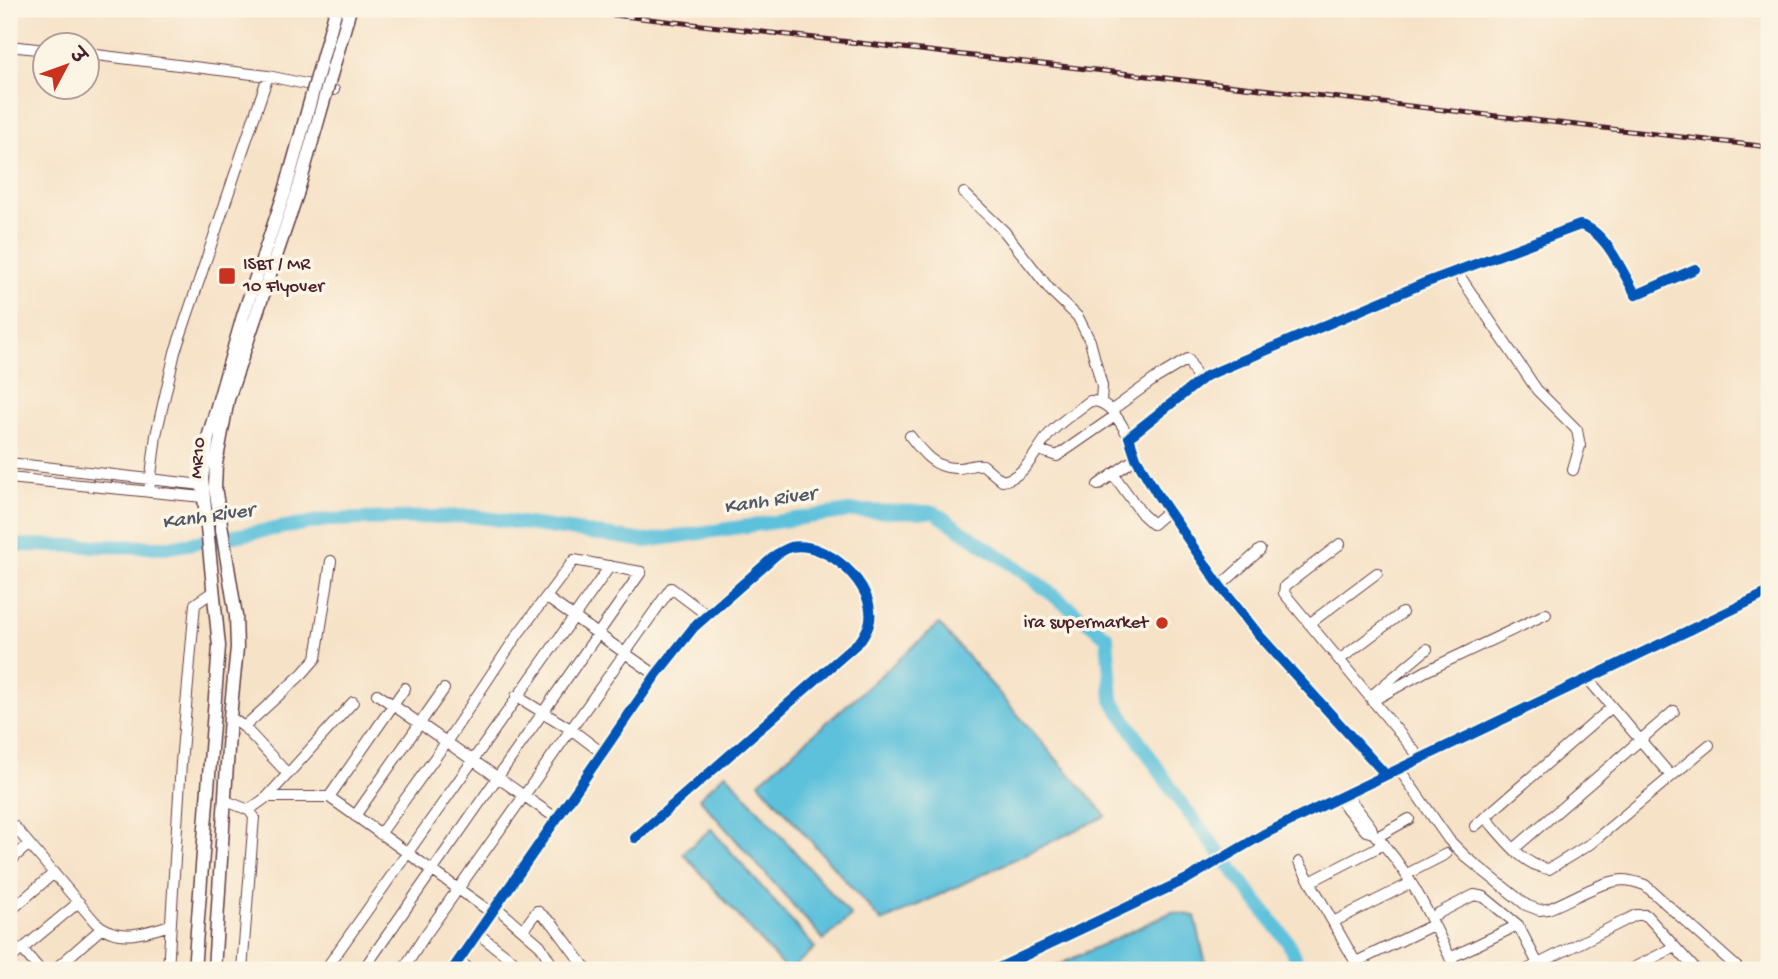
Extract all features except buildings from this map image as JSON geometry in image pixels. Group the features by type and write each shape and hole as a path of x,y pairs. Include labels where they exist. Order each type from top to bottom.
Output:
{"main road":[{"name":"MR10","path":"194,970 219,646 203,498 208,438 243,316 291,192 335,9"},
{"name":"MR10","path":"214,970 237,648 236,616 218,507 216,464 225,410 350,9"}],"street":[{"path":"9,46 32,48"},
{"path":"102,56 268,76 334,90"},
{"path":"149,492 156,435 175,352 268,76"},
{"path":"964,194 1004,231 1051,291 1078,317 1090,341 1102,386 1101,402"},
{"path":"1129,437 1206,376 1283,342 1580,225 1589,227 1605,243 1636,296 1695,270"},
{"path":"1457,272 1537,390 1577,430 1580,446 1573,470"},
{"path":"1039,450 1057,456 1156,378 1188,359 1199,382"},
{"path":"910,436 922,452 940,465 956,468 984,465 1002,481 1018,474 1057,426 1090,401 1101,402 1114,413 1129,437 1136,458 1168,511 1220,586 1259,635 1386,775"},
{"path":"1098,485 1136,458"},
{"path":"9,463 151,478 203,498"},
{"path":"1113,474 1142,514 1153,524 1168,511"},
{"path":"9,478 203,498"},
{"path":"1340,544 1284,586 1288,599 1421,759"},
{"path":"452,970 601,752 694,627 777,554 792,547 809,548 834,558 850,571 864,590 871,617 861,640 635,838"},
{"path":"1220,586 1260,550"},
{"path":"363,970 641,572 574,560 518,634 447,741 380,834"},
{"path":"244,727 316,658 331,561"},
{"path":"325,970 610,566"},
{"path":"1309,624 1377,573"},
{"path":"168,970 181,764 195,604 213,584"},
{"path":"403,970 671,589 707,615"},
{"path":"994,970 1187,879 1264,834 1769,592"},
{"path":"547,598 656,675"},
{"path":"1339,660 1402,613"},
{"path":"1371,699 1546,614"},
{"path":"1371,699 1427,649"},
{"path":"1588,679 1671,776"},
{"path":"329,797 405,688"},
{"path":"355,816 444,689"},
{"path":"377,694 556,818"},
{"path":"516,696 572,730 601,752"},
{"path":"249,810 267,797 354,702"},
{"path":"1475,826 1612,707"},
{"path":"1515,848 1674,711"},
{"path":"230,717 244,727 288,774"},
{"path":"1485,817 1531,863 1541,868 1557,865 1590,844 1709,745"},
{"path":"1399,769 1449,840 1526,905 1539,910 1548,908 1602,886 1623,880 1633,881 1645,886 1741,970"},
{"path":"1342,796 1371,827 1409,878 1451,966 1518,925"},
{"path":"267,797 329,797 459,890 523,930 540,945 555,970"},
{"path":"226,801 249,810 254,817 242,970"},
{"path":"1310,882 1409,819"},
{"path":"9,831 14,826 109,933 132,935 170,925"},
{"path":"9,862 29,844"},
{"path":"1333,922 1446,854"},
{"path":"1299,862 1358,966 1433,925"},
{"path":"9,912 54,873"},
{"path":"1437,914 1477,895 1490,901 1518,925 1539,967"},
{"path":"9,960 79,902"},
{"path":"523,930 537,911 553,924 587,970"},
{"path":"1526,970 1539,967 1641,915 1651,919 1696,970"},
{"path":"57,969 102,928"},
{"path":"477,933 512,960 519,970"},
{"path":"1629,970 1675,947"},
{"path":"22,949 40,970"},
{"path":"458,961 471,970"}],"water":[{"path":"939,624 1106,816 882,922 759,782"},
{"path":"726,773 851,916 824,940 699,798"},
{"path":"711,829 815,948 790,970 786,970 683,853"},
{"path":"1172,912 1195,916 1207,970 1048,970"}],"waterway":[{"name":"Kanh River","path":"9,545 170,547 326,520 472,516 646,541 849,511 934,512 1026,574 1107,637 1112,700 1181,803 1288,942 1300,970"}],"railway":[{"path":"561,9 1769,147"}],"cycle path":[{"path":"1386,775 1259,635 1220,586 1157,494 1136,458 1129,437 1206,376 1422,284 1580,225 1598,235 1606,244 1636,295 1695,269"},
{"path":"452,970 656,675 694,627 786,549 805,547 833,558 857,580 870,607 867,631 861,640 635,838"},
{"path":"994,970 1187,879 1264,834 1769,592"}],"place":[{"name":"ISBT / MR 10 Flyover","path":"227,276"},
{"name":"ira supermarket","path":"1162,623"}]}
